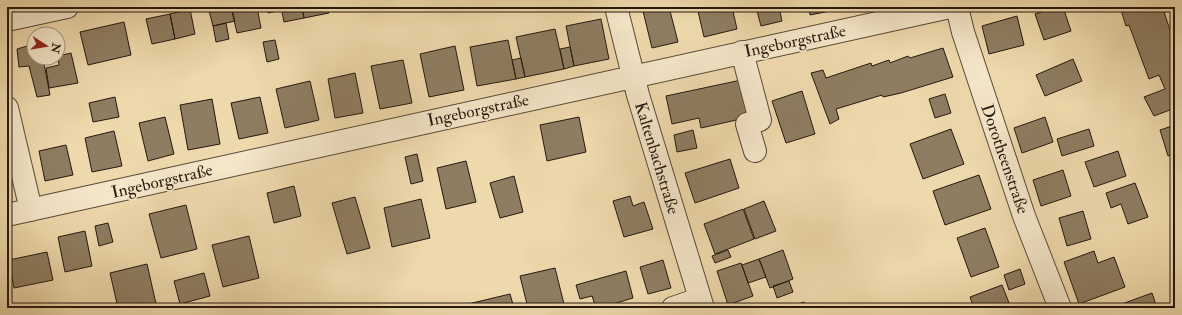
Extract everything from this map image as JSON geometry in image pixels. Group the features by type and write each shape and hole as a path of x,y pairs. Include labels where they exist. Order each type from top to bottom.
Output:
{"street":[{"path":"7,20 67,7"},
{"name":"Kaltenbachstraße","path":"616,7 633,78 701,304"},
{"name":"Ingeborgstraße","path":"7,215 950,7"},
{"name":"Dorotheenstraße","path":"957,7 963,32 1024,216 1060,308"},
{"path":"742,52 760,120 747,124 755,151"},
{"path":"7,108 31,210"},
{"path":"673,308 701,304"}],"building":[{"path":"208,7 231,7 235,21 213,26"},
{"path":"231,7 257,7 261,28 237,33"},
{"path":"267,7 277,7 278,11 268,13"},
{"path":"281,7 302,7 304,18 284,22"},
{"path":"302,7 327,7 329,13 304,18"},
{"path":"642,7 669,7 678,42 652,48"},
{"path":"697,7 732,7 737,29 704,37"},
{"path":"756,7 779,7 782,21 761,26"},
{"path":"809,7 829,7 830,11 810,15"},
{"path":"1056,7 1063,7 1071,31 1044,40 1035,14"},
{"path":"1120,7 1164,7 1166,12 1164,12 1175,45 1175,108 1154,116 1144,97 1165,89 1159,75 1149,79 1129,25 1126,26"},
{"path":"190,9 195,34 175,39 170,14"},
{"path":"170,14 175,39 152,44 146,19"},
{"path":"1017,16 1024,45 989,54 982,26"},
{"path":"601,19 609,59 574,66 566,26"},
{"path":"124,22 131,55 88,65 80,32"},
{"path":"226,23 229,39 216,42 213,26"},
{"path":"555,29 564,69 525,77 516,37"},
{"path":"275,40 279,59 267,62 263,42"},
{"path":"508,40 516,79 477,86 470,47"},
{"path":"26,46 26,66 29,66 19,67 17,49"},
{"path":"455,46 464,90 429,97 420,54"},
{"path":"570,47 574,66 564,69 560,49"},
{"path":"943,48 953,77 901,93 883,97 882,95 836,109 839,119 830,124 811,73 823,70 826,78 871,63 872,66 889,60 890,63 908,56 910,58"},
{"path":"71,53 78,83 49,88 46,68 66,66 66,54"},
{"path":"521,58 525,77 516,79 512,60"},
{"path":"1073,59 1082,81 1045,96 1036,75"},
{"path":"403,60 412,103 380,109 371,66"},
{"path":"29,66 45,66 50,95 37,97"},
{"path":"355,73 363,113 335,118 328,79"},
{"path":"746,79 754,116 701,128 699,118 672,124 666,96"},
{"path":"310,81 319,120 285,128 276,89"},
{"path":"802,91 815,134 786,143 772,101"},
{"path":"945,94 951,113 935,118 929,99"},
{"path":"115,97 119,117 93,122 89,103"},
{"path":"260,97 268,133 239,139 231,103"},
{"path":"212,99 220,144 188,150 180,105"},
{"path":"165,117 174,154 148,161 139,123"},
{"path":"579,117 586,152 547,161 540,125"},
{"path":"1045,117 1053,142 1022,153 1014,128"},
{"path":"1175,125 1175,153 1168,156 1160,130"},
{"path":"951,129 964,164 923,179 910,144"},
{"path":"1089,129 1094,146 1062,156 1057,139"},
{"path":"693,130 697,148 677,152 674,135"},
{"path":"114,131 122,166 92,172 85,138"},
{"path":"66,145 73,175 45,181 39,151"},
{"path":"1118,151 1126,176 1094,187 1085,162"},
{"path":"417,154 423,181 411,184 405,157"},
{"path":"730,159 739,188 695,203 685,173"},
{"path":"466,161 476,202 446,209 437,168"},
{"path":"1063,170 1071,196 1041,206 1033,180"},
{"path":"979,175 991,209 945,225 933,191"},
{"path":"514,176 523,212 500,218 490,183"},
{"path":"1135,183 1148,217 1128,224 1121,204 1111,208 1106,193"},
{"path":"294,186 301,216 274,223 267,193"},
{"path":"630,196 633,206 644,202 653,229 624,237 613,201"},
{"path":"355,197 370,248 347,254 332,203"},
{"path":"421,199 430,238 392,247 384,208"},
{"path":"764,201 776,231 755,239 744,209"},
{"path":"186,205 197,249 161,258 149,214"},
{"path":"743,209 754,239 715,254 704,224"},
{"path":"1083,211 1091,239 1067,246 1059,218"},
{"path":"108,223 113,242 99,246 95,226"},
{"path":"985,228 999,267 971,277 957,238"},
{"path":"85,231 92,266 65,272 58,237"},
{"path":"249,236 259,278 223,287 212,245"},
{"path":"728,250 731,257 715,263 712,256"},
{"path":"783,250 793,279 770,288 759,259"},
{"path":"1094,251 1098,263 1114,257 1125,287 1079,304 1064,262"},
{"path":"47,252 53,280 14,288 9,260"},
{"path":"759,259 766,277 748,283 742,265"},
{"path":"663,260 671,288 648,294 640,267"},
{"path":"741,263 753,296 728,305 717,271"},
{"path":"147,264 157,308 118,308 110,273"},
{"path":"555,268 565,308 528,308 520,276"},
{"path":"1020,269 1025,284 1009,290 1004,275"},
{"path":"626,271 633,298 600,308 596,308 592,296 580,299 576,285"},
{"path":"204,273 210,296 180,304 174,281"},
{"path":"789,281 793,292 777,298 773,286"},
{"path":"1002,285 1011,308 974,308 970,297"},
{"path":"1152,293 1157,308 1120,308 1119,305"},
{"path":"510,294 514,308 464,308 464,305"},
{"path":"804,302 806,308 786,308"},
{"path":"1033,303 1035,308 1020,308"}]}
